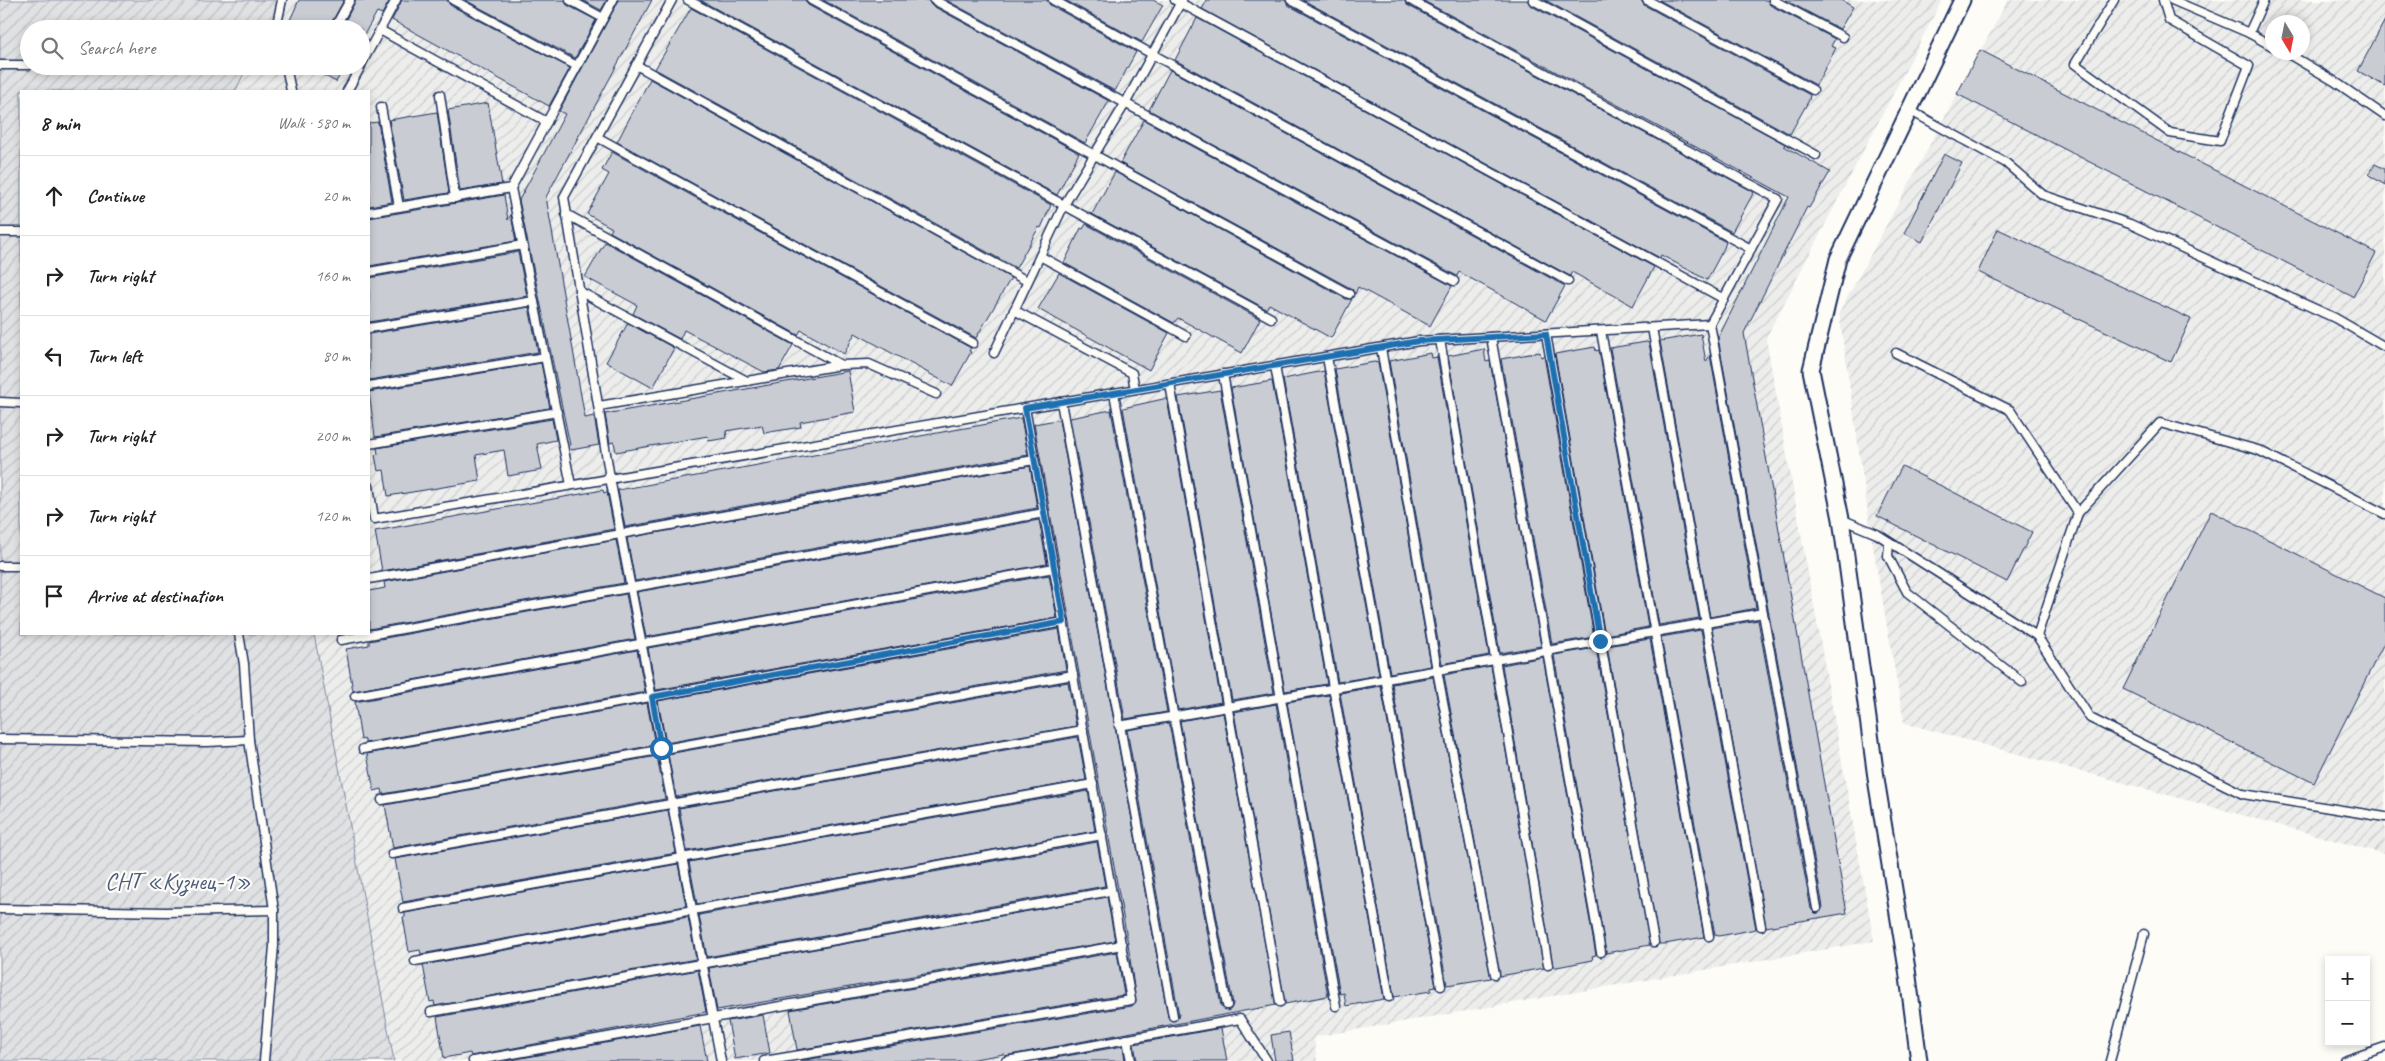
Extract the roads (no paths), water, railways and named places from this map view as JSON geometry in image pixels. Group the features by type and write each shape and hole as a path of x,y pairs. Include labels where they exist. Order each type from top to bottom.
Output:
{"street":[{"path":"1919,1061 1908,969 1877,785 1841,519 1811,370 1838,258 1962,0"}],"lane":[{"path":"278,20 282,0"},
{"path":"339,20 350,0"},
{"path":"370,46 396,0"},
{"path":"453,0 577,66"},
{"path":"570,0 604,18"},
{"path":"571,485 511,188 613,0"},
{"path":"672,0 564,197 610,478 720,1061"},
{"path":"688,0 1271,318"},
{"path":"811,0 1349,294"},
{"path":"934,0 1454,281"},
{"path":"1053,0 1568,281"},
{"path":"1292,0 1751,249"},
{"path":"1410,0 1778,199 1710,324 1818,908"},
{"path":"1533,0 1816,155"},
{"path":"1647,0 1812,90"},
{"path":"1773,0 1843,38"},
{"path":"2114,0 2075,64 2170,133 2220,141 2249,66 2170,20 2164,0"},
{"path":"2172,0 2195,4 2265,42"},
{"path":"2249,32 2264,0"},
{"path":"994,353 1064,205 1125,104 1179,1 1724,299"},
{"path":"380,30 547,122"},
{"path":"2299,60 2334,81 2385,116"},
{"path":"0,65 20,65"},
{"path":"636,65 1027,281"},
{"path":"288,75 291,90"},
{"path":"348,90 356,75"},
{"path":"440,95 455,198"},
{"path":"381,107 399,207"},
{"path":"1909,110 2006,162 2044,194 2130,224 2334,318 2385,347"},
{"path":"597,137 973,343"},
{"path":"370,212 511,188"},
{"path":"566,214 841,365"},
{"path":"0,232 20,232"},
{"path":"370,272 523,245"},
{"path":"1040,256 1186,336"},
{"path":"579,291 747,381"},
{"path":"370,328 534,301"},
{"path":"1014,310 1132,373 1135,389"},
{"path":"370,493 374,519 1382,348 1440,340 1710,324"},
{"path":"1652,328 1761,926"},
{"path":"1601,331 1709,936"},
{"path":"1546,334 1654,942"},
{"path":"1491,338 1600,952"},
{"path":"1440,340 1548,965"},
{"path":"1382,348 1437,670 1495,974"},
{"path":"1896,353 2010,410 2078,513"},
{"path":"370,386 545,357"},
{"path":"1327,357 1387,679 1441,986"},
{"path":"598,406 841,365 869,364 936,394"},
{"path":"1274,366 1389,996"},
{"path":"1223,374 1336,1006"},
{"path":"1170,384 1280,1002"},
{"path":"1114,393 1227,1005"},
{"path":"0,402 20,402"},
{"path":"1060,402 1173,1016"},
{"path":"764,1061 1131,1000 1025,408"},
{"path":"370,444 556,412"},
{"path":"2037,636 2078,513 2160,423 2258,450 2385,514"},
{"path":"370,579 1034,460"},
{"path":"370,635 1044,513"},
{"path":"1841,519 1877,534 2037,636 2090,718 2243,794 2385,817"},
{"path":"1889,542 1888,556 1907,592 2022,682"},
{"path":"0,566 20,566"},
{"path":"355,696 1054,568"},
{"path":"1120,726 1763,612"},
{"path":"363,749 1064,622"},
{"path":"239,635 244,664 249,740 274,910 274,946 264,1061"},
{"path":"341,640 369,635"},
{"path":"382,800 661,748 1073,675"},
{"path":"392,854 1083,730"},
{"path":"0,740 207,742 249,740"},
{"path":"403,908 1093,784"},
{"path":"415,961 1102,836"},
{"path":"431,1012 1111,891"},
{"path":"0,909 166,912 274,910"},
{"path":"2110,1061 2144,934"},
{"path":"474,1061 1122,945"},
{"path":"1006,1061 1240,1019 1267,1061"},
{"path":"1127,1039 1131,1061"},
{"path":"2344,1061 2385,1047"}],"park label":[{"name":"СНТ «Кузнец-1»","path":"178,881"}]}
